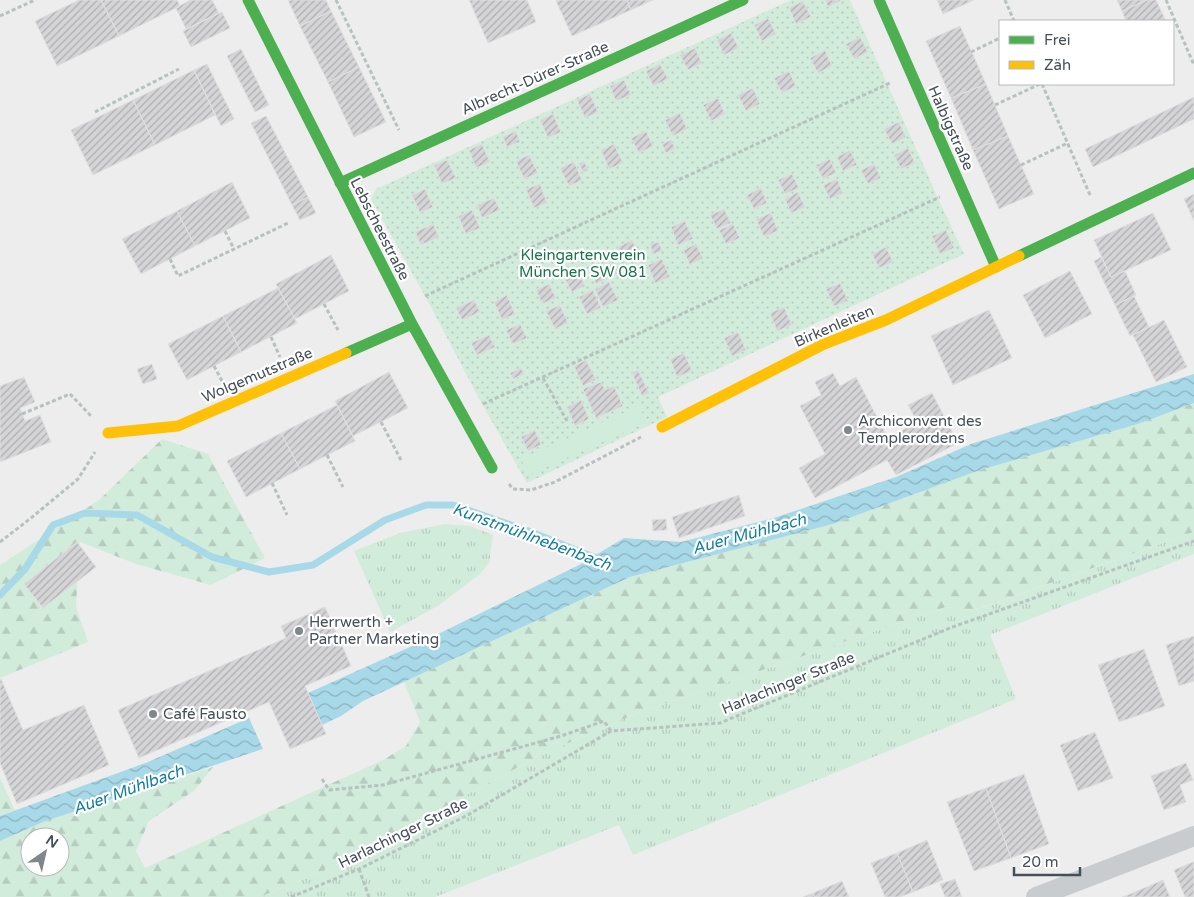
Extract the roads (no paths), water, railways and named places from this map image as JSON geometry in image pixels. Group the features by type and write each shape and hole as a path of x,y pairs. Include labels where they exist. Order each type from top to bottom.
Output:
{"street":[{"name":"Lebscheestraße","path":"248,0 412,324 492,468"},
{"name":"Albrecht-Dürer-Straße","path":"340,182 742,0"},
{"name":"Halbigstraße","path":"878,0 996,267"},
{"name":"Birkenleiten","path":"662,427 824,344 886,320 1194,173"},
{"name":"Wolgemutstraße","path":"108,433 178,426 412,324"},
{"path":"1036,897 1194,836"}],"water":[{"name":"Auer Mühlbach","path":"1194,374 1194,403 1141,423 980,470 833,524 630,577 363,701 341,716 322,725 308,693 430,638 579,565 624,538 681,542 777,517 896,477 971,444"},
{"name":"Auer Mühlbach","path":"249,718 263,749 32,827 20,827 20,832 0,841 0,816 148,762"}],"waterway":[{"name":"Kunstmühlnebenbach","path":"0,595 25,569 53,525 85,513 137,515 212,557 269,572 313,565 385,520 426,505 453,505 531,532 601,560"}],"place":[{"name":"Archiconvent des Templerordens","path":"848,430"},
{"name":"Herrwerth + Partner Marketing","path":"299,631"},
{"name":"Café Fausto","path":"153,714"}],"park label":[{"name":"Kleingartenverein München SW 081","path":"583,264"}]}
